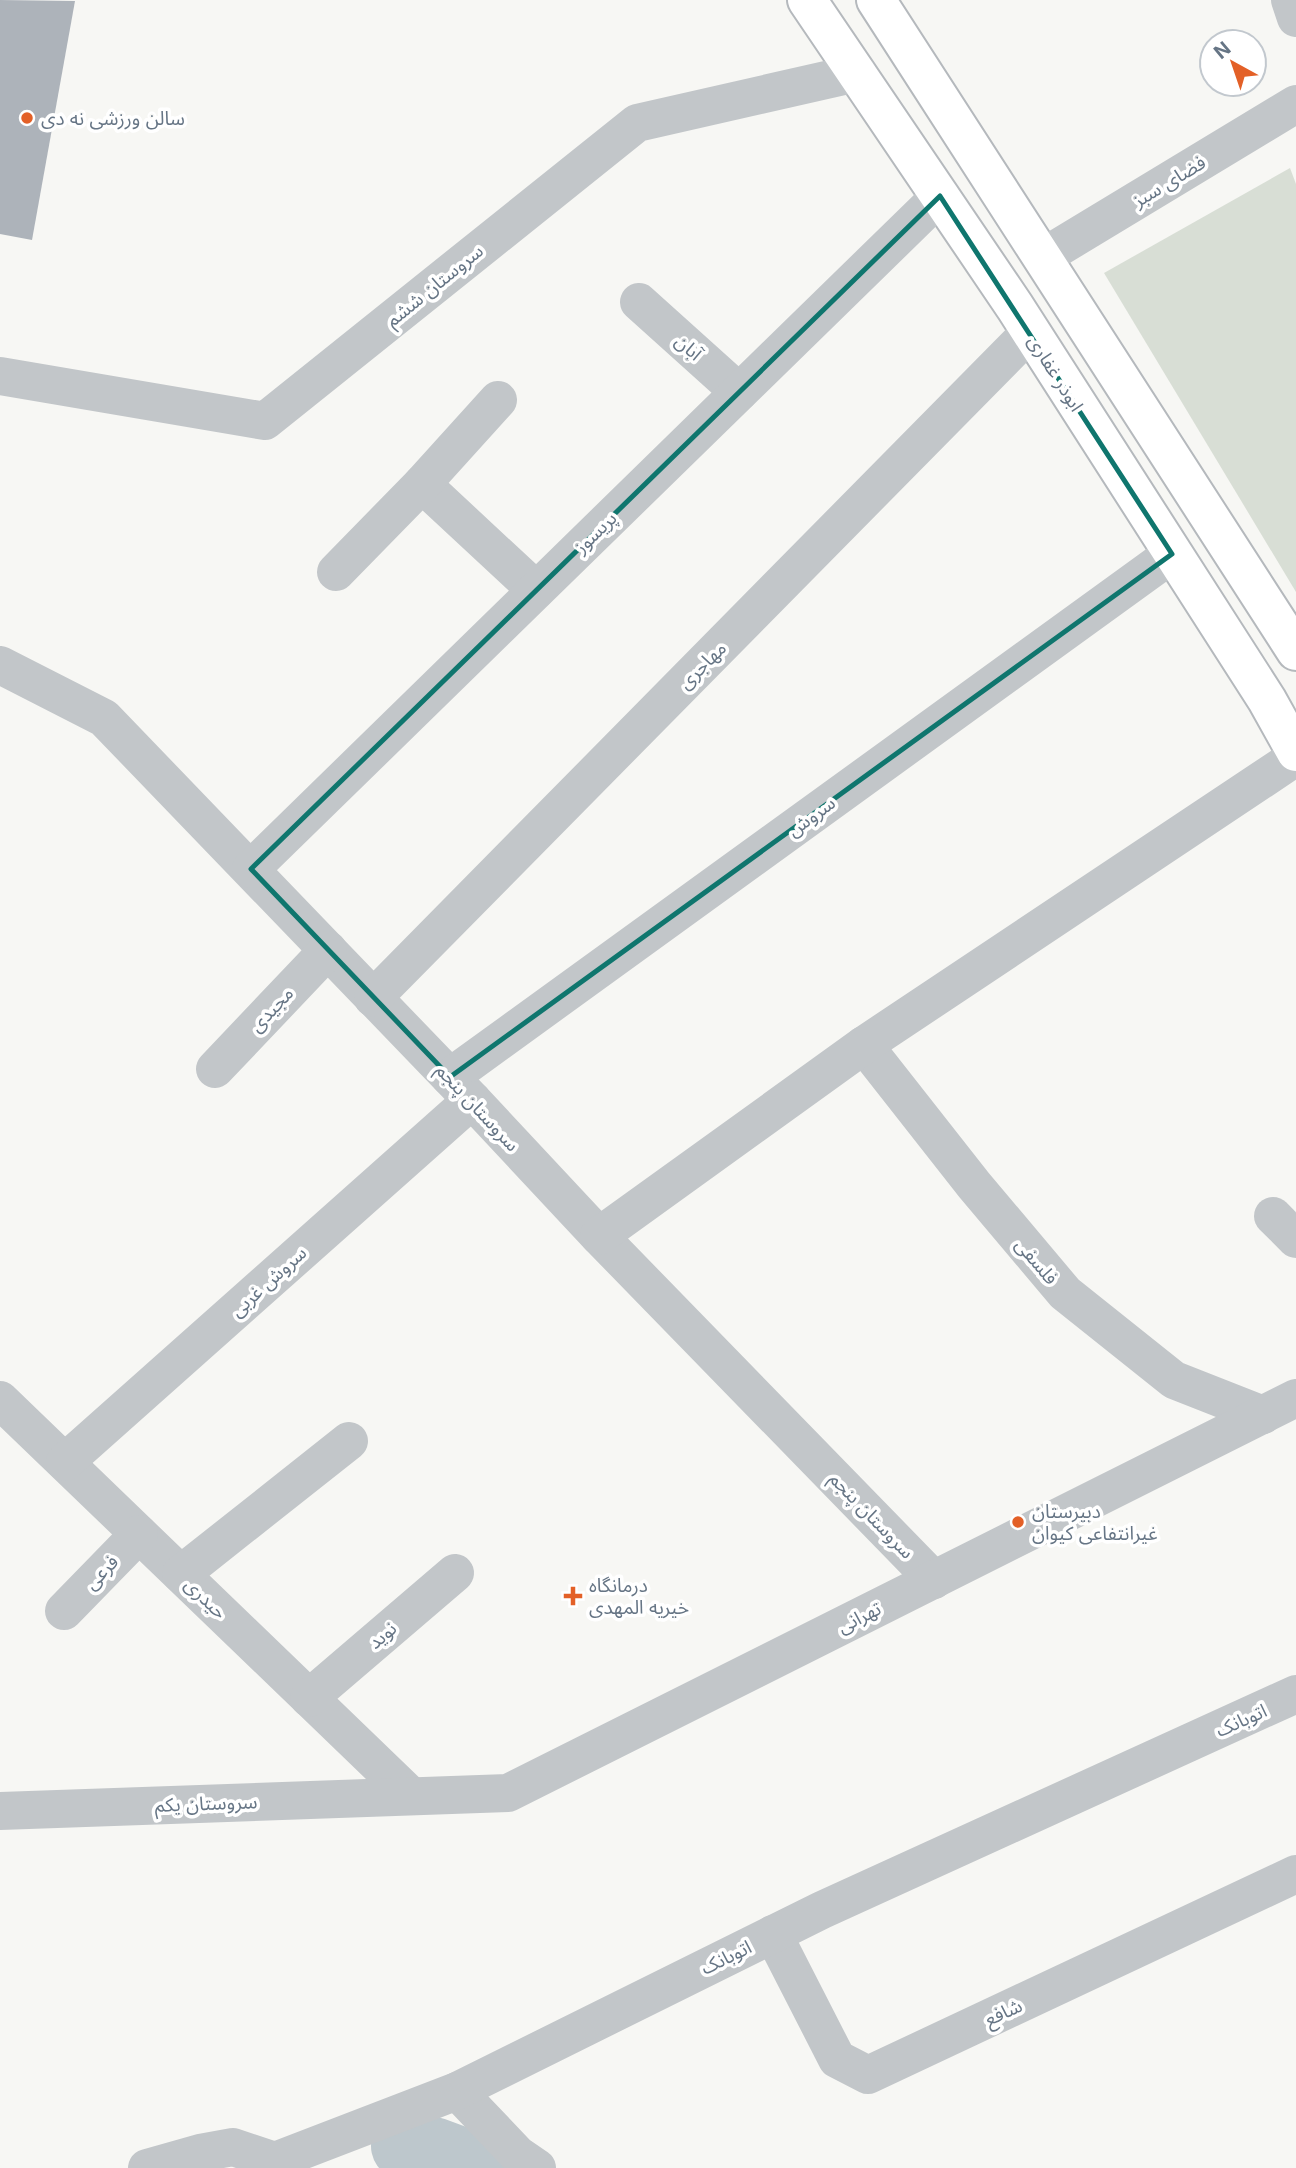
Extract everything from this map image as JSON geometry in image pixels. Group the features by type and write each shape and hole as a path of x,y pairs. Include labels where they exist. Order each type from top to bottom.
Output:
{"main road":[{"name":"ابوذر غفاری","path":"807,0 1030,332 1267,700 1296,754"},
{"path":"876,0 1296,651"}],"street":[{"path":"1290,0 1296,18"},
{"name":"سروستان ششم","path":"2,387 265,421 637,122 857,73"},
{"name":"فضای سبز","path":"1043,257 1296,104"},
{"name":"پریسوز","path":"251,869 940,197"},
{"name":"آبان","path":"639,302 739,392"},
{"name":"مهاجری","path":"373,998 1030,332"},
{"path":"336,572 422,484 498,400"},
{"path":"422,484 536,590"},
{"name":"سروش","path":"461,1089 1172,554"},
{"name":"سروستان پنجم","path":"0,665 104,718 599,1236 934,1580"},
{"path":"599,1236 864,1045 1296,754"},
{"name":"مجیدی","path":"215,1069 328,950"},
{"name":"فلسفی","path":"864,1045 974,1185 1065,1293 1174,1380 1262,1415"},
{"name":"سروش غربی","path":"65,1462 461,1089"},
{"name":"تهرانی","path":"411,1796 508,1793 1296,1398"},
{"name":"حیدری","path":"0,1400 411,1796"},
{"path":"181,1574 349,1441"},
{"name":"فرعی","path":"64,1611 139,1534"},
{"name":"نوید","path":"309,1698 455,1573"},
{"name":"اتوبانک","path":"147,2168 233,2147 277,2166 457,2091 822,1910 1296,1694"},
{"name":"سروستان یکم","path":"0,1811 411,1796"},
{"name":"شافع","path":"773,1934 837,2059 868,2075 1296,1874"},
{"path":"457,2091 518,2155 537,2168"}],"highlighted area":[{"path":"940,196 1172,554 450,1077 251,869"}],"shaded area":[{"path":"1290,168 1296,184 1296,592 1104,273"}],"building":[{"name":"سالن ورزشی نه دی","path":"0,0 75,1 32,240 0,234"}],"waterway":[{"path":"405,2146 433,2151 479,2168"}],"place":[{"name":"سالن ورزشی نه دی","path":"27,118"},
{"name":"دبیرستان غیرانتفاعی کیوان","path":"1018,1522"},
{"name":"درمانگاه خیریه المهدی","path":"573,1596"}]}
